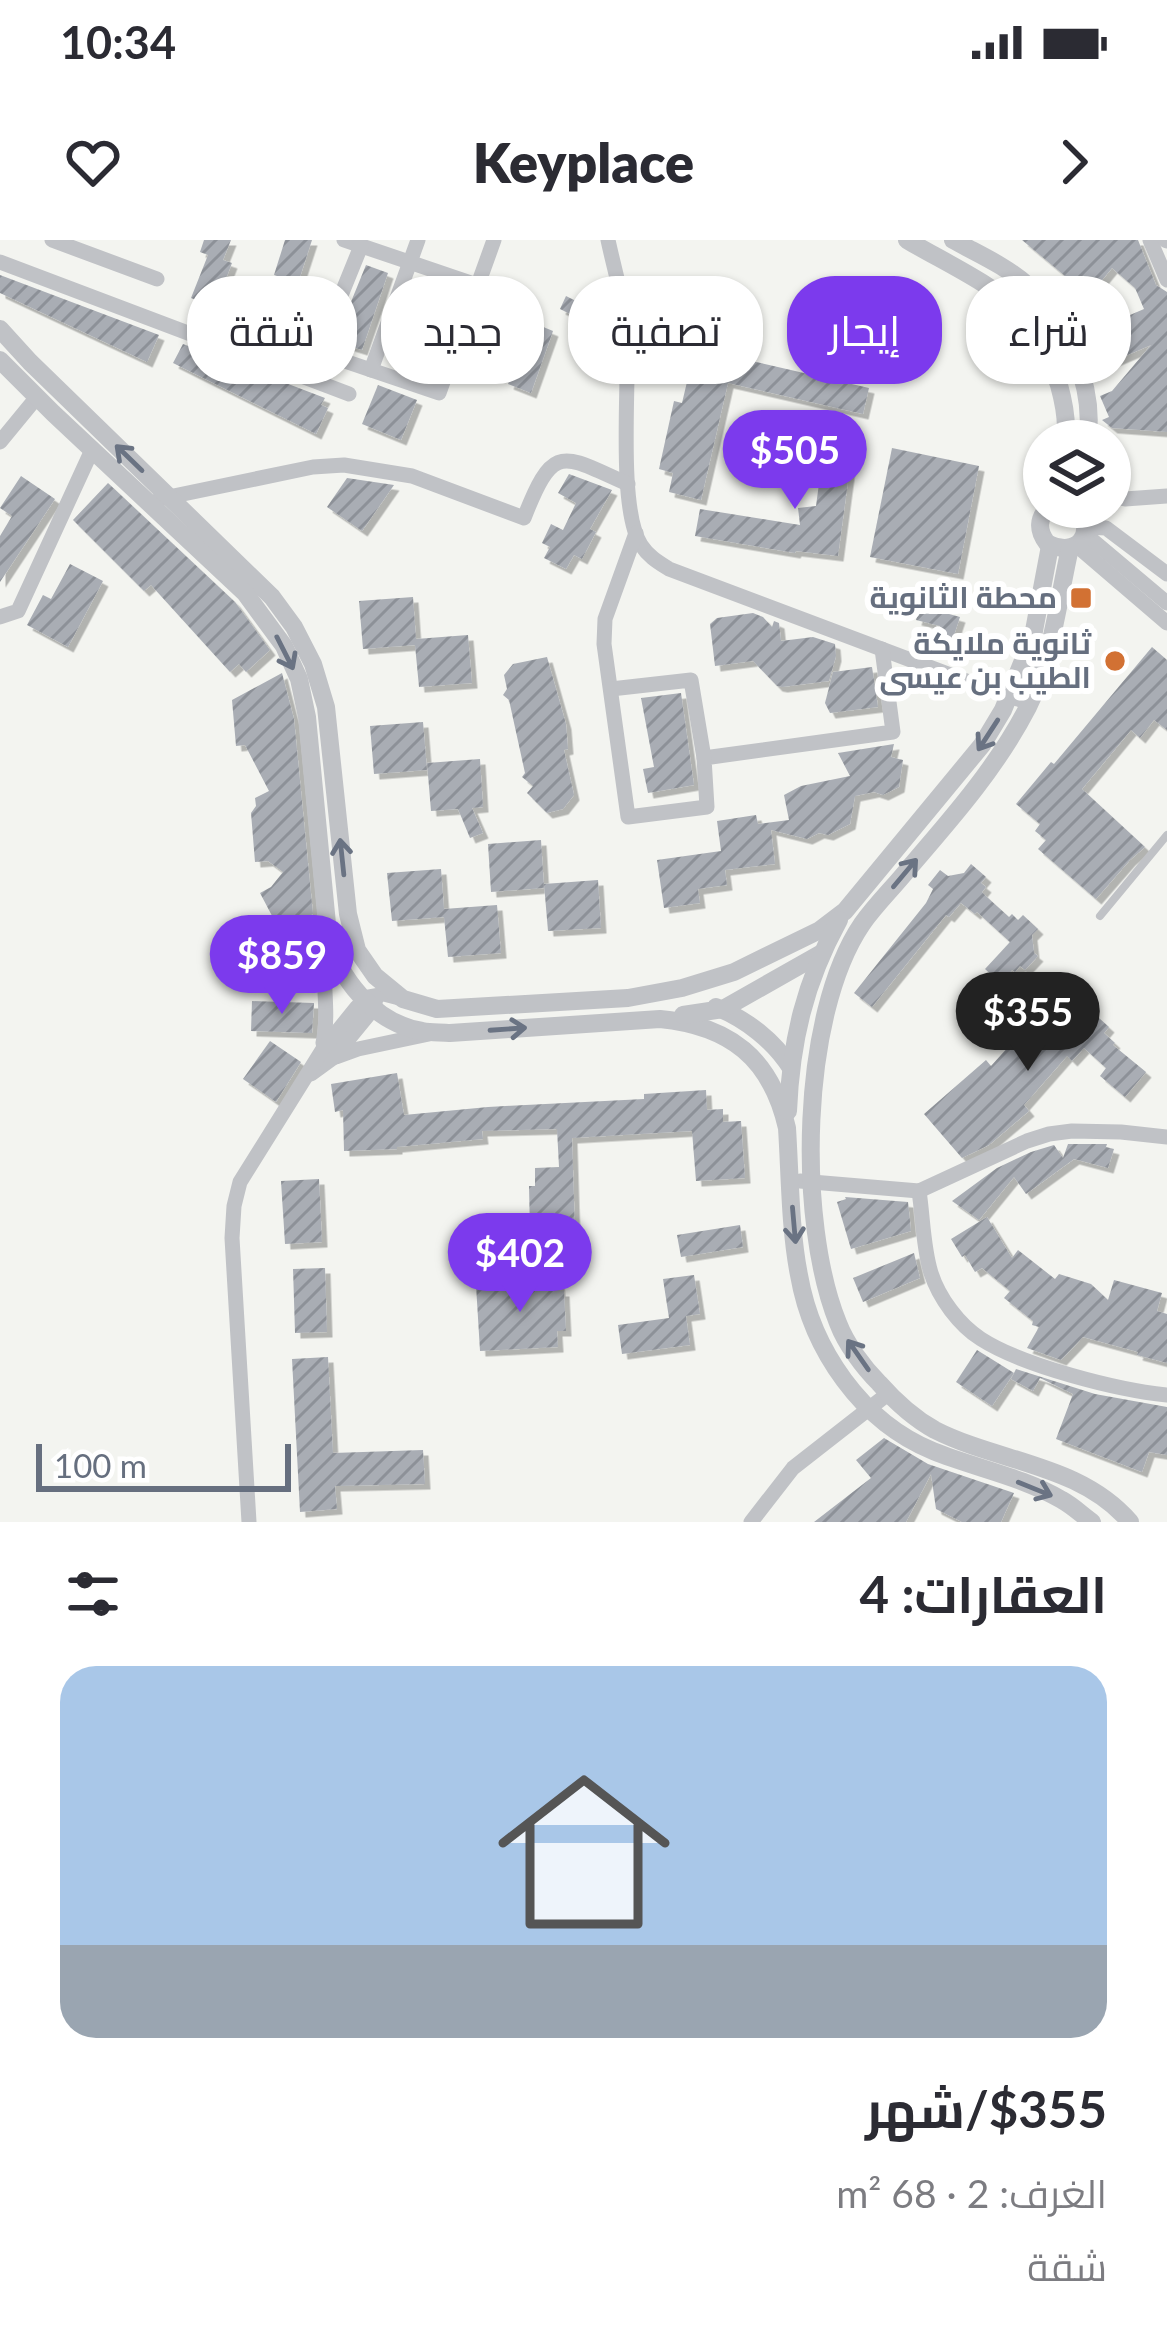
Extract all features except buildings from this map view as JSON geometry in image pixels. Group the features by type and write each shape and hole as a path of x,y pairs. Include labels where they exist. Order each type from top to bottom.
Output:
{"street":[{"path":"52,240 157,279"},
{"path":"371,370 418,240"},
{"path":"480,276 494,240"},
{"path":"608,240 627,338 628,484 639,543 652,560 1030,702"},
{"path":"907,240 1018,311 1053,367 1064,420"},
{"path":"1150,240 1167,280"},
{"path":"957,241 1027,285 1054,318 1085,387 1088,420"},
{"path":"381,373 318,352 352,243 450,276"},
{"path":"0,262 349,394"},
{"path":"0,329 272,597 294,627 313,664 326,707 348,914 373,995"},
{"path":"0,360 245,593 284,646 307,717 334,958 346,979 373,995 398,1024 436,1032 660,1019 723,1009 861,926"},
{"path":"413,384 440,393 443,384"},
{"path":"0,442 37,397"},
{"path":"0,617 18,611 92,450"},
{"path":"149,502 314,467 344,465 412,476 524,518 538,481 559,461 573,460 628,484"},
{"path":"1131,499 1167,496"},
{"path":"1040,528 1042,537 1073,540 1106,528 1167,574"},
{"path":"1080,528 1009,697 982,745 845,910 821,953 797,1025 787,1128 798,1274 822,1344 836,1369 895,1432 1061,1499 1092,1522"},
{"path":"610,689 692,680 707,806 628,817 610,689 604,644 605,619 636,533"},
{"path":"1073,540 1167,603"},
{"path":"1073,540 1167,623"},
{"path":"1073,540 1044,664 1004,750 861,926 840,965 825,1011 815,1067 813,1182 816,1232 839,1326 858,1358 889,1393 933,1429 1065,1475 1103,1496 1130,1522"},
{"path":"704,758 892,732 882,649"},
{"path":"373,995 437,1009 628,998 734,972 820,930 845,910"},
{"path":"327,1056 323,950 328,934"},
{"path":"661,992 723,1009 770,1041 790,1064 812,1123"},
{"path":"249,1522 234,1206 250,1164 308,1076 373,995"},
{"path":"660,1019 694,1022 721,1033 748,1053 770,1080 787,1128"},
{"path":"327,1056 436,1032"},
{"path":"791,1180 919,1191 1049,1134 1121,1132 1167,1137"},
{"path":"919,1191 931,1273 960,1322 981,1339 1017,1356 1082,1378 1167,1395"},
{"path":"756,1519 793,1468 889,1393"}],"lane":[{"path":"1100,916 1167,835"}],"place":[{"name":"محطة الثانوية","path":"1081,598"},
{"name":"ثانوية ملايكة الطيب بن عيسى","path":"1115,661"}]}
